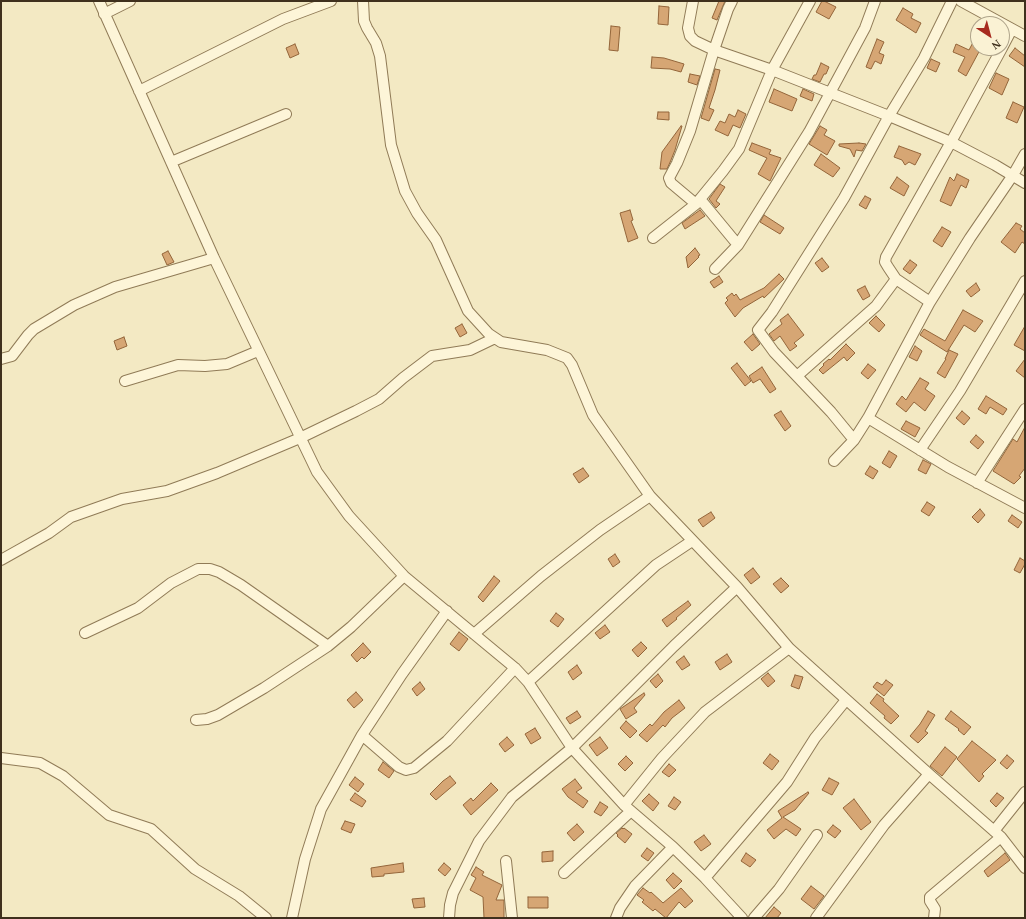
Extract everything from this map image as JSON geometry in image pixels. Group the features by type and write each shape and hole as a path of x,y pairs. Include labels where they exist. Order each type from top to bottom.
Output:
{"street":[{"path":"99,1 214,258 317,472 349,516 404,576 515,668 528,682 572,748 628,808 673,847 705,878 742,918"},
{"path":"104,14 130,1"},
{"path":"139,91 283,19 331,1"},
{"path":"364,1 364,21 376,43 380,56 391,145 405,191 417,213 436,240 468,311 489,334 501,342 547,350 567,358 572,365 593,415 650,496 737,587 789,648 998,834 1025,868"},
{"path":"693,1 688,28 690,36 695,41 714,50 772,70 889,116 951,142 1025,183"},
{"path":"732,1 714,50 690,131 669,178 671,183 698,202 738,245"},
{"path":"653,238 698,202 723,171 738,149 772,70 810,1"},
{"path":"715,270 738,245 793,159 865,28 875,1"},
{"path":"854,440 774,352 758,330 772,312 844,198 889,116 924,58 952,1"},
{"path":"961,1 1025,36"},
{"path":"1010,33 1012,29"},
{"path":"930,302 896,279 885,262 886,257 998,56"},
{"path":"171,162 286,114"},
{"path":"834,461 854,440 868,418 930,302 970,238 1013,175 1025,154"},
{"path":"1,359 12,356 34,329 74,305 115,287 214,258"},
{"path":"797,376 876,306 896,279"},
{"path":"920,450 960,391 1025,281"},
{"path":"1,560 49,533 71,517 122,499 167,491 217,473 300,438 379,399 432,356 470,350 495,338"},
{"path":"125,381 178,365 204,366 227,364 258,351"},
{"path":"978,483 1025,409"},
{"path":"868,418 920,450 1025,508"},
{"path":"474,634 542,576 600,530 650,496"},
{"path":"528,682 656,565 692,541"},
{"path":"84,634 138,608 171,583 198,569 210,569 219,572 241,585 328,646"},
{"path":"196,720 207,719 218,715 264,688 328,646 404,576"},
{"path":"448,918 453,893 479,841 512,797 572,748 674,646 737,587"},
{"path":"292,918 306,859 321,809 362,735 402,674 447,611"},
{"path":"564,873 628,808 662,758 705,712 789,648"},
{"path":"362,735 399,767 406,770 414,768 447,741 515,668"},
{"path":"705,878 787,782 815,738 846,700"},
{"path":"1,758 40,763 63,776 109,815 151,829 195,869 239,896 266,918"},
{"path":"816,918 884,825 929,774"},
{"path":"934,918 935,909 930,901 930,897 998,834 1025,792"},
{"path":"754,918 779,889 817,835"},
{"path":"616,918 620,908 635,886 673,847"},
{"path":"506,862 512,918"}],"building":[{"path":"719,1 725,1 717,20 712,18"},
{"path":"822,1 836,7 829,19 816,12"},
{"path":"659,6 669,7 668,25 658,24"},
{"path":"903,8 913,14 911,18 921,23 916,33 896,20"},
{"path":"611,26 620,27 618,51 609,50"},
{"path":"877,39 884,42 879,53 884,55 881,64 875,61 871,69 866,67"},
{"path":"295,44 299,54 290,58 286,48"},
{"path":"956,44 969,50 970,48 970,56 977,56 966,76 958,71 965,57 953,52"},
{"path":"1015,48 1025,56 1025,67 1009,56"},
{"path":"652,57 664,58 684,64 681,72 670,69 651,68"},
{"path":"931,59 940,63 936,72 927,68"},
{"path":"821,63 829,67 820,82 812,79 814,75 816,75"},
{"path":"715,69 720,70 709,108 714,110 709,121 701,118"},
{"path":"996,73 1009,79 1002,95 989,88"},
{"path":"690,74 700,76 697,85 688,82"},
{"path":"774,89 797,99 792,111 769,102"},
{"path":"803,89 814,94 812,101 800,96"},
{"path":"1013,102 1024,107 1017,123 1006,118"},
{"path":"738,110 746,114 740,128 733,125 728,136 715,130 720,121 725,123 729,114 735,117"},
{"path":"658,112 669,112 669,120 657,119"},
{"path":"681,126 675,150 667,169 660,169 662,152"},
{"path":"820,126 827,130 824,135 835,141 827,155 809,144"},
{"path":"752,143 771,150 769,154 781,158 770,181 758,174 767,158 749,150"},
{"path":"839,144 866,144 862,151 856,150 854,157 850,149 839,146"},
{"path":"899,146 921,154 915,165 909,162 905,165 902,160 894,157"},
{"path":"821,154 840,168 833,177 814,165"},
{"path":"957,174 969,180 966,188 961,185 951,206 940,201 950,177 954,181"},
{"path":"897,177 909,186 904,196 890,188"},
{"path":"720,184 725,187 716,201 720,204 716,208 709,199"},
{"path":"865,196 871,199 866,209 859,205"},
{"path":"630,210 633,220 631,221 638,238 628,242 620,213"},
{"path":"700,210 705,216 685,229 682,223"},
{"path":"764,215 784,228 780,234 760,222"},
{"path":"1016,223 1022,226 1020,229 1025,233 1025,244 1022,242 1015,253 1001,242"},
{"path":"942,227 951,232 942,247 933,241"},
{"path":"695,248 700,255 688,268 686,257"},
{"path":"168,251 174,262 167,265 162,254"},
{"path":"822,258 829,267 822,272 815,263"},
{"path":"910,260 917,265 910,274 903,269"},
{"path":"779,274 784,279 764,298 763,296 743,308 735,317 725,303 728,300 726,298 732,293 734,296 736,294 740,300 764,288"},
{"path":"719,276 723,282 714,288 710,282"},
{"path":"976,283 980,290 971,297 966,291"},
{"path":"865,286 870,296 863,300 857,290"},
{"path":"963,310 983,321 975,332 964,325 947,352 920,335 924,329 945,341"},
{"path":"788,314 804,335 794,343 797,346 790,351 780,336 774,341 769,334 782,324 780,320"},
{"path":"876,316 885,325 879,332 869,323"},
{"path":"462,324 467,333 460,337 455,328"},
{"path":"1025,326 1025,351 1014,345"},
{"path":"753,334 760,344 752,351 744,342"},
{"path":"124,337 127,346 117,350 114,341"},
{"path":"846,344 855,353 847,361 844,357 823,374 819,370 824,365 823,364 829,359 830,360"},
{"path":"915,346 922,351 917,361 909,357"},
{"path":"949,350 958,354 945,378 937,373 946,359"},
{"path":"1025,359 1025,378 1016,371"},
{"path":"737,363 751,381 745,386 731,368"},
{"path":"868,364 876,370 868,379 861,373"},
{"path":"762,367 776,389 770,393 760,379 753,383 749,376"},
{"path":"920,378 929,383 925,389 935,396 925,411 914,402 906,412 896,404 902,396 906,400"},
{"path":"986,396 1007,409 1003,415 990,407 986,414 978,409"},
{"path":"781,411 791,426 785,431 774,415"},
{"path":"962,411 970,418 964,425 956,418"},
{"path":"906,421 920,428 915,437 901,429"},
{"path":"1025,427 1025,468 1019,476 1021,477 1014,484 993,471 1013,439 1017,442"},
{"path":"976,435 984,442 978,449 970,442"},
{"path":"889,451 897,456 890,468 882,463"},
{"path":"923,460 931,464 926,474 918,470"},
{"path":"870,466 878,471 873,479 865,474"},
{"path":"583,468 589,476 579,483 573,474"},
{"path":"927,502 935,507 929,516 921,511"},
{"path":"980,509 985,515 978,523 972,517"},
{"path":"711,512 715,518 703,527 698,520"},
{"path":"1012,515 1022,522 1018,528 1008,521"},
{"path":"615,554 620,562 613,567 608,559"},
{"path":"1020,558 1025,561 1025,564 1020,573 1014,570"},
{"path":"753,568 760,577 751,584 744,575"},
{"path":"494,576 500,581 483,602 478,597"},
{"path":"781,578 789,586 781,593 773,584"},
{"path":"688,601 691,605 667,627 662,620"},
{"path":"556,613 564,619 558,627 550,621"},
{"path":"605,625 610,632 600,639 595,633"},
{"path":"459,632 468,639 459,651 450,644"},
{"path":"641,642 647,648 638,657 632,650"},
{"path":"363,643 371,652 364,659 362,657 357,662 351,655"},
{"path":"727,654 732,662 720,670 715,662"},
{"path":"684,656 690,665 682,670 676,662"},
{"path":"577,665 582,673 573,680 568,672"},
{"path":"768,673 775,681 768,687 761,679"},
{"path":"658,674 663,681 656,688 650,681"},
{"path":"795,675 803,677 799,689 791,686"},
{"path":"886,680 893,685 884,696 873,687 877,682 882,685"},
{"path":"420,682 425,689 417,696 412,689"},
{"path":"356,692 363,700 354,708 347,700"},
{"path":"644,693 645,695 634,708 637,712 626,719 620,709"},
{"path":"877,694 884,699 883,701 899,716 891,724 884,718 885,716 870,703"},
{"path":"679,700 685,708 672,718 665,727 663,725 647,742 639,735 650,724 652,726 664,712"},
{"path":"577,711 581,717 570,724 566,718"},
{"path":"928,711 935,715 925,731 928,733 918,743 910,736"},
{"path":"951,711 971,727 964,735 958,730 959,729 945,719"},
{"path":"626,721 637,731 630,738 620,728"},
{"path":"535,728 541,738 531,744 525,734"},
{"path":"507,737 514,745 505,752 499,744"},
{"path":"600,737 608,748 597,756 589,745"},
{"path":"972,741 996,760 982,774 984,776 979,782 957,759"},
{"path":"945,747 957,757 942,776 930,766"},
{"path":"770,754 779,761 772,770 763,763"},
{"path":"1007,755 1014,761 1007,769 1000,763"},
{"path":"626,756 633,763 625,771 618,764"},
{"path":"383,762 394,771 389,778 378,770"},
{"path":"669,764 676,770 669,777 662,772"},
{"path":"450,776 456,783 436,800 430,794"},
{"path":"355,777 364,784 358,792 349,785"},
{"path":"829,778 839,783 832,795 822,790"},
{"path":"575,779 582,788 576,792 588,801 583,808 568,797 562,789"},
{"path":"491,783 498,790 471,815 463,805 471,798 473,801"},
{"path":"808,792 809,793 795,810 783,817 801,829 796,836 786,829 774,839 767,830 782,818 778,811"},
{"path":"355,793 366,801 362,807 350,800"},
{"path":"997,793 1004,798 996,807 990,801"},
{"path":"649,794 659,803 653,811 642,801"},
{"path":"674,797 681,802 675,810 668,806"},
{"path":"854,799 871,822 861,830 843,808"},
{"path":"600,802 608,807 601,816 594,812"},
{"path":"345,821 355,824 351,833 341,829"},
{"path":"577,824 584,832 574,841 567,833"},
{"path":"833,825 841,831 835,838 827,832"},
{"path":"622,828 632,834 625,843 617,836 618,835 616,833"},
{"path":"704,835 711,844 701,851 694,842"},
{"path":"647,848 654,853 648,861 641,856"},
{"path":"553,851 553,861 542,862 542,852"},
{"path":"746,853 756,860 750,867 741,861"},
{"path":"1005,853 1010,860 988,877 984,871"},
{"path":"403,863 404,872 372,877 371,868"},
{"path":"444,863 451,869 445,876 438,870"},
{"path":"476,867 484,872 482,875 502,885 496,900 504,900 504,918 484,918 483,897 470,890 476,878 471,875"},
{"path":"673,873 682,881 674,889 666,880"},
{"path":"811,886 824,896 814,909 801,899"},
{"path":"643,888 650,893 651,892 663,903 681,888 693,901 685,908 679,902 666,918 655,909 653,911 642,902 644,900 637,895"},
{"path":"528,897 548,897 548,908 528,908"},
{"path":"424,898 425,907 414,908 412,899"},
{"path":"774,907 781,913 777,918 765,918"}]}
